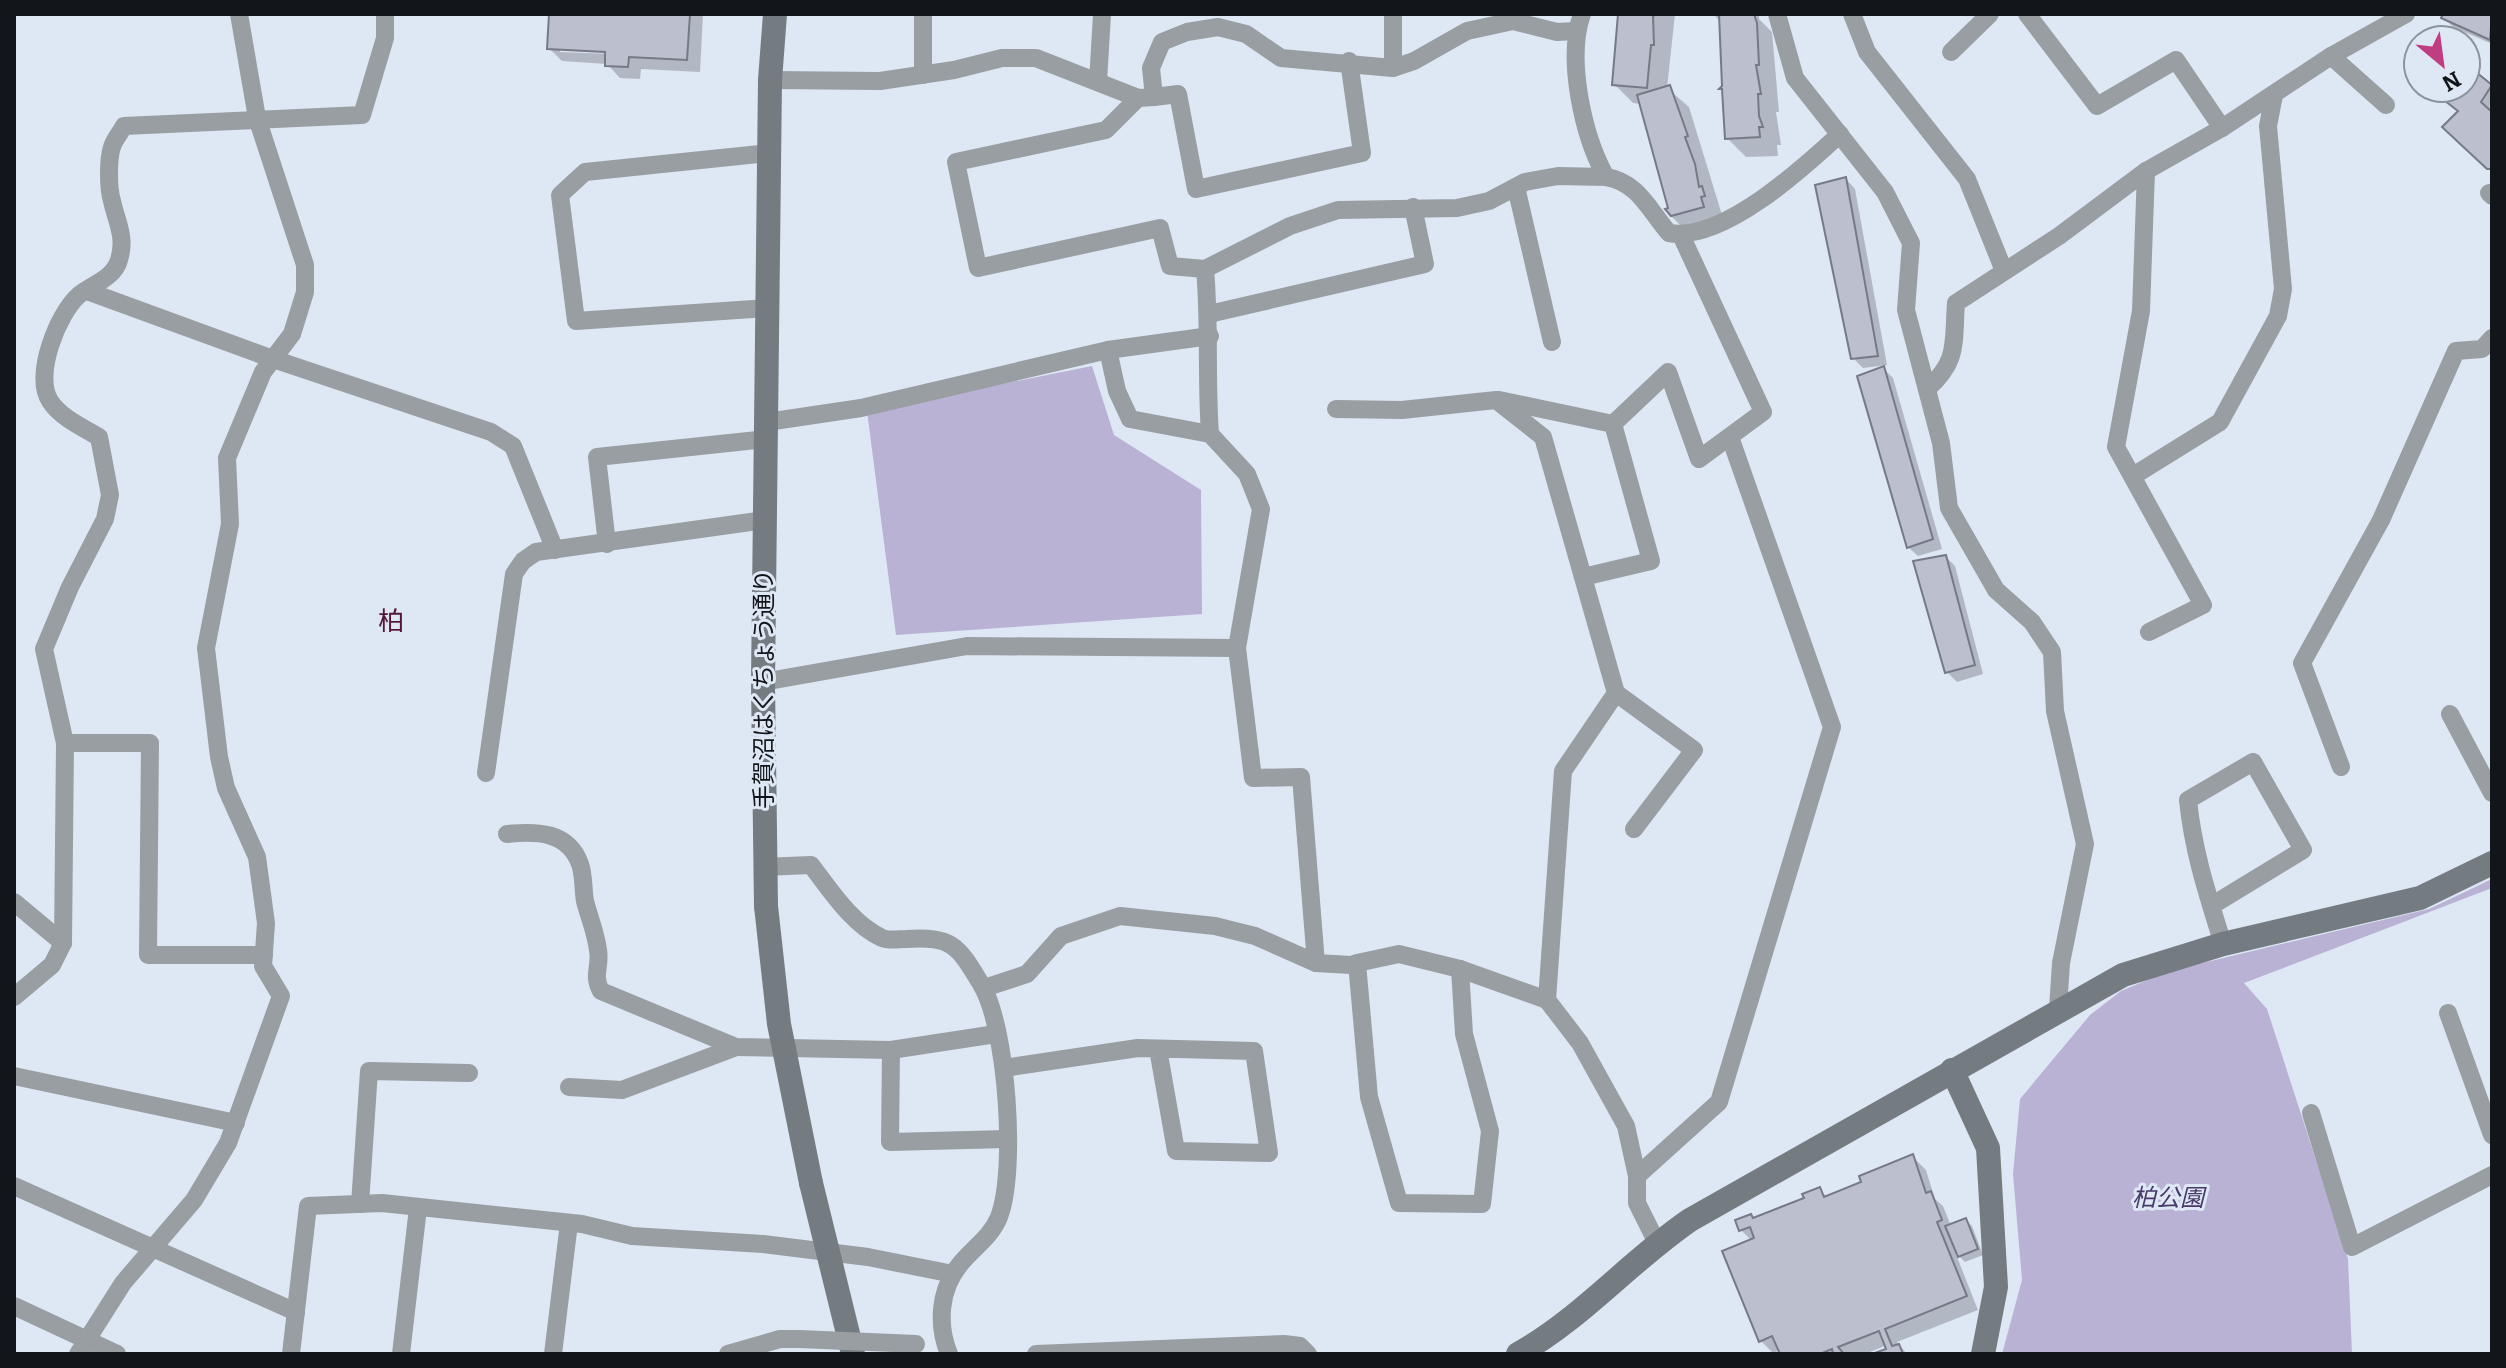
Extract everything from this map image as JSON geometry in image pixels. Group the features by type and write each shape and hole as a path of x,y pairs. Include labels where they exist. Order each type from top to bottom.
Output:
{"street":[{"path":"82,1347 123,1283 194,1200 236,1123 281,996 263,966 266,923 257,857 226,788 219,757 206,648 230,524 227,458 263,372 292,334 305,292 305,265 257,118 239,14"},
{"path":"14,997 52,965 63,943 65,743 44,649 64,600 105,519 110,495 99,437 61,413 49,400 44,387 47,358 59,322 78,297 109,276 119,264 124,236 111,198 111,147 124,126 362,115 385,38 385,14"},
{"name":"手賀沼はくちょう通り","path":"775,14 770,80 763,867 779,1024 811,1183 853,1354"},
{"path":"923,14 923,75"},
{"path":"1098,82 1102,14"},
{"path":"1393,14 1393,68"},
{"path":"1777,14 1795,78 1885,192 1911,243 1906,310 1941,443 1949,508 1996,590 2032,622 2052,652 2055,711 2085,844 2061,963 2058,1009"},
{"path":"1852,14 1867,52 1967,179 2004,271"},
{"path":"1951,52 1990,14"},
{"path":"2027,14 2097,106 2176,60 2222,128"},
{"path":"1927,389 1946,373 1951,362 1956,303 2059,236 2146,171 2222,128 2331,56 2406,14"},
{"path":"1606,177 1593,154 1582,116 1579,22 1547,31 1513,18 1467,31 1414,61 1393,68 1349,61 1281,58 1246,34 1218,27 1187,32 1162,42 1151,68 1146,98 1106,130 956,162 978,268 1160,228 1170,266 1205,269 1290,226 1338,210 1457,208 1489,201 1516,187 1558,176 1623,180 1633,187 1669,233 1681,235 1729,218 1783,187 1840,134"},
{"path":"2331,56 2386,105"},
{"path":"770,80 880,81 1002,58 1036,58 1146,98 1178,94 1196,189 1362,153 1349,61"},
{"path":"2133,476 2220,422 2278,316 2283,289 2268,126 2274,95"},
{"path":"768,308 576,321 560,195 585,172 769,153"},
{"path":"2146,171 2141,311 2116,447 2203,605 2149,632"},
{"path":"1516,187 1552,342"},
{"path":"1209,314 1425,264 1413,207"},
{"path":"1613,424 1668,372 1699,459 1763,412 1681,235"},
{"path":"1205,269 1210,336 1206,377 1210,434"},
{"path":"87,291 273,359 491,432 513,446 555,550"},
{"path":"607,544 597,457 767,430 1108,350 1210,336"},
{"path":"2341,767 2302,663 2381,520 2456,351 2482,349 2491,342"},
{"path":"1108,350 1117,391 1130,419 1210,434 1247,474 1261,509 1237,648 1253,778 1301,777 1316,963"},
{"path":"1336,409 1402,410 1496,400 1613,424"},
{"path":"1496,400 1543,437 1616,693 1694,750 1634,829"},
{"path":"1583,577 1651,561 1613,424"},
{"path":"1637,1176 1719,1102 1832,727 1730,437"},
{"path":"486,773 514,574 523,561 536,552 765,520"},
{"path":"763,682 967,646 1237,648"},
{"path":"1547,1000 1563,771 1616,693"},
{"path":"2450,714 2492,793"},
{"path":"65,743 150,743 148,955 264,955"},
{"path":"2211,906 2303,850 2253,762 2188,800 2193,848 2211,906 2223,944"},
{"path":"507,834 535,831 554,836 569,846 580,865 599,952 594,980 601,991 736,1047 891,1050 996,1034"},
{"path":"1518,1354 1570,1318 1657,1243 1742,1189 2058,1009 2140,968 2223,944 2420,898 2492,863"},
{"path":"763,867 811,865 861,925 885,940 932,937 954,944 984,988 1004,1068 1006,1197 989,1235 953,1274 940,1314 941,1336 948,1354"},
{"path":"14,902 63,943"},
{"path":"984,988 1027,974 1061,936 1120,916 1215,926 1255,936 1316,963 1357,963 1399,954 1460,969 1547,1000 1580,1043 1626,1126 1637,1176 1637,1203 1657,1243"},
{"path":"1357,963 1369,1097 1399,1203 1482,1204 1490,1131 1464,1034 1460,969"},
{"path":"2448,1013 2492,1135"},
{"path":"569,1087 622,1090 736,1047"},
{"path":"1004,1068 1138,1048 1254,1051 1269,1153 1176,1151 1158,1049"},
{"path":"891,1050 890,1142 1007,1139"},
{"path":"1952,1070 1988,1148 1996,1287 1983,1354"},
{"path":"360,1204 369,1071 469,1073"},
{"path":"14,1076 236,1123"},
{"path":"2311,1113 2352,1247 2492,1175"},
{"path":"14,1186 296,1312"},
{"path":"291,1354 308,1206 360,1204 569,1223 632,1236 763,1244 953,1274"},
{"path":"401,1354 418,1208"},
{"path":"553,1354 569,1223"},
{"path":"14,1306 82,1347 117,1354"},
{"path":"728,1354 780,1339 799,1339 916,1344 948,1354"},
{"path":"1036,1354 1284,1344 1300,1346 1308,1354"}],"green space":[{"path":"1092,366 1114,435 1201,490 1202,614 896,635 867,411"},
{"name":"柏公園","path":"2492,879 2492,888 2244,983 2267,1009 2348,1259 2352,1354 2002,1354 2022,1280 2013,1174 2020,1099 2090,1015 2121,991 2169,971 2429,909"}],"building":[{"path":"549,14 690,14 687,60 629,57 628,67 605,66 605,52 547,49"},
{"path":"1618,14 1657,14 1653,16 1654,45 1651,45 1647,88 1612,85"},
{"path":"1719,14 1754,14 1757,23 1759,65 1756,65 1761,94 1758,94 1759,116 1763,127 1759,127 1760,137 1725,139 1722,89 1719,89 1722,86"},
{"path":"2443,14 2492,14 2490,40 2482,36 2482,24 2454,24 2441,18"},
{"path":"2482,77 2492,85 2482,100"},
{"path":"1670,85 1688,136 1685,137 1699,187 1702,186 1705,196 1701,197 1704,207 1671,216 1665,209 1668,208 1637,95"},
{"path":"2482,103 2492,112 2492,169 2487,169 2442,127 2458,111 2449,104"},
{"path":"1846,177 1878,356 1851,359 1815,185"},
{"path":"1884,366 1933,539 1907,548 1857,376"},
{"path":"1946,555 1975,665 1945,673 1913,561"},
{"path":"1913,1154 1926,1193 1931,1191 1942,1220 1937,1222 1967,1296 1885,1329 1892,1346 1899,1344 1903,1354 1872,1354 1886,1349 1879,1331 1838,1347 1844,1354 1833,1354 1832,1349 1820,1354 1780,1354 1772,1336 1759,1342 1722,1251 1754,1238 1750,1227 1739,1231 1735,1220 1751,1214 1753,1218 1804,1198 1802,1194 1820,1187 1824,1197 1861,1182 1859,1176"},
{"path":"1966,1218 1978,1249 1958,1257 1945,1226"}],"district":[{"name":"柏","path":"391,621"}]}
